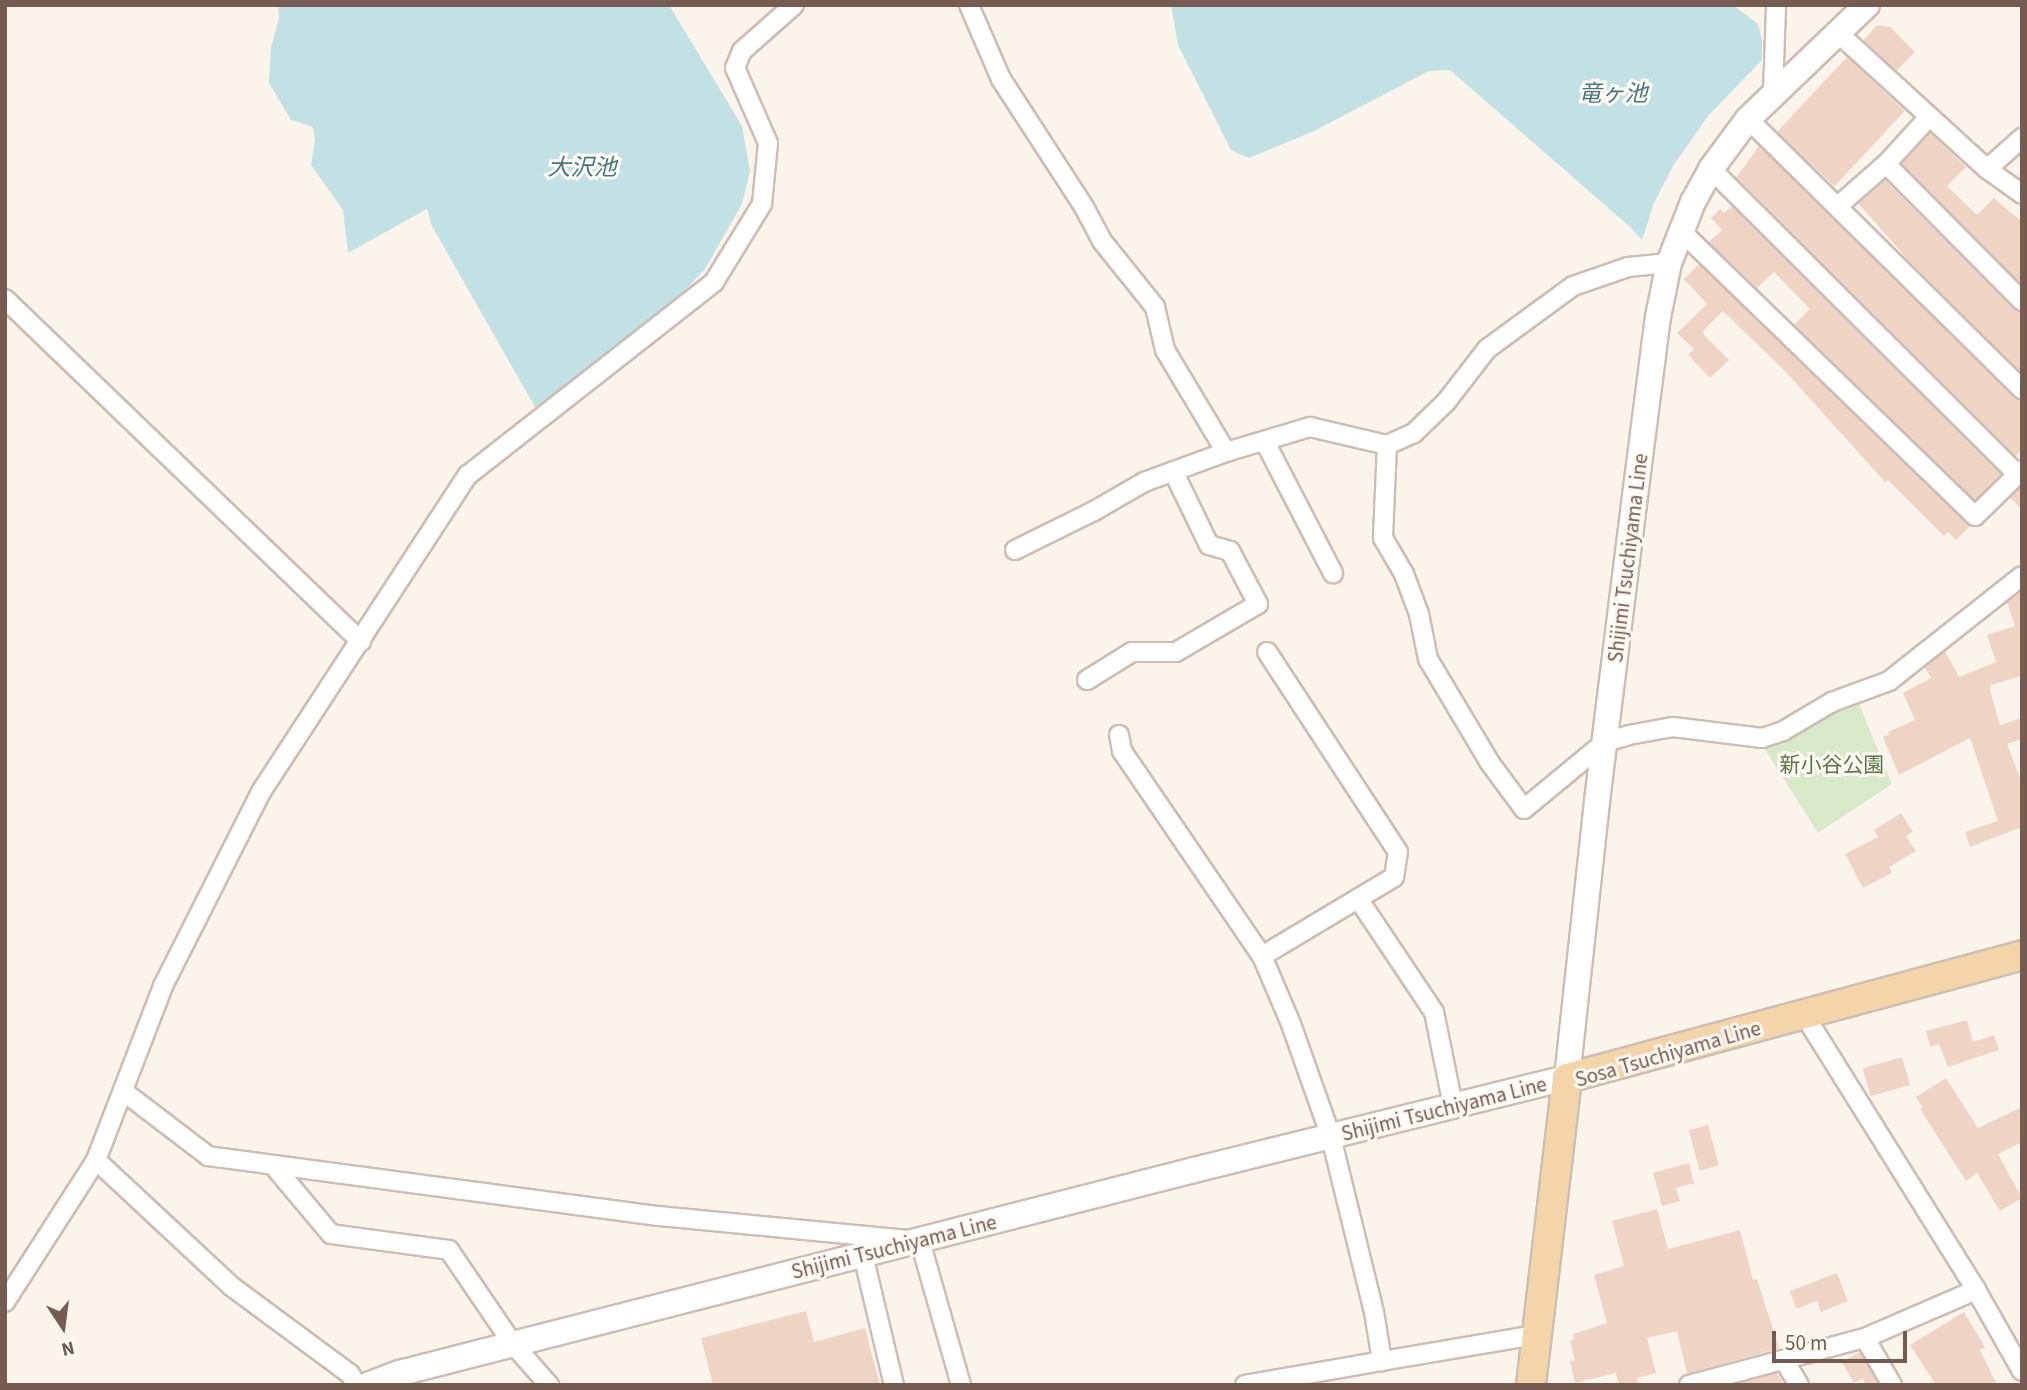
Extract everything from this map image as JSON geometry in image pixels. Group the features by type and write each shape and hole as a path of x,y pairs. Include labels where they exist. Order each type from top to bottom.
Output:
{"main road":[{"name":"Shijimi Tsuchiyama Line","path":"368,1385 400,1373 1567,1078 1605,742 1657,331 1670,264 1681,231 1711,169 1748,119 1867,5"},
{"name":"Sosa Tsuchiyama Line","path":"1531,1385 1567,1078 1805,1016 2022,954"}],"street":[{"path":"5,1302 96,1160 163,986 261,792 468,475 714,282 762,204 768,143 735,68 742,51 793,5"},
{"path":"969,5 1001,79 1084,207 1102,241 1155,307 1165,350 1226,452"},
{"path":"1773,93 1776,5"},
{"path":"1838,33 1987,170 2022,194"},
{"path":"1838,206 1886,164 1929,117"},
{"path":"1748,119 2022,389"},
{"path":"1987,170 2022,138"},
{"path":"1886,164 2022,301"},
{"path":"1681,231 1975,516 2020,472 1711,169"},
{"path":"1015,550 1144,482 1226,452 1310,428 1387,445 1414,433 1446,402 1487,349 1573,286 1628,267 1670,264"},
{"path":"5,299 361,642"},
{"path":"1265,442 1333,573"},
{"path":"1387,445 1383,538 1408,584 1419,614 1428,659 1490,763 1524,809 1605,742 1673,727 1762,738 1783,731 1832,702 1889,681 2022,576"},
{"path":"1087,680 1132,652 1176,652 1258,604 1230,551 1209,545 1172,471"},
{"path":"1262,956 1360,900 1394,877 1398,852 1267,652"},
{"path":"1119,735 1122,751 1262,956 1291,1024 1331,1137 1374,1311 1382,1361"},
{"path":"1360,900 1434,1012 1453,1105"},
{"path":"1805,1016 1976,1290 2022,1371"},
{"path":"123,1091 208,1156 659,1216 920,1241 961,1385"},
{"path":"96,1160 231,1286 350,1374 357,1385"},
{"path":"273,1165 331,1234 449,1250 513,1345 549,1385"},
{"path":"863,1255 894,1385"},
{"path":"1689,1385 1866,1338 1976,1290"},
{"path":"1245,1385 1536,1335"},
{"path":"1866,1338 1892,1385"},
{"path":"1784,1360 1799,1385"}],"green space":[{"name":"新小谷公園","path":"1857,699 1892,784 1818,833 1761,743"}],"water":[{"name":"大沢池","path":"278,5 669,5 742,126 750,171 742,204 705,269 652,325 554,397 535,407 432,226 427,209 348,253 343,210 311,165 315,140 313,127 291,120 269,83 271,47 279,19"},
{"name":"竜ヶ池","path":"1171,5 1733,5 1758,24 1762,40 1762,60 1708,116 1673,166 1654,203 1642,240 1450,70 1429,71 1312,132 1249,158 1231,150 1178,45"}],"building":[{"path":"1877,25 1890,27 1915,52 1896,71 1863,41"},
{"path":"1847,57 1905,111 1835,186 1777,132"},
{"path":"1930,133 1966,167 1947,186 1977,215 1994,198 2022,222 2022,285 1902,164"},
{"path":"1759,146 2014,397 2022,400 2022,450 2015,456 1736,178"},
{"path":"1885,180 2014,309 2022,312 2022,373 1910,262 1858,203"},
{"path":"1732,206 2001,474 1975,500 1794,325 1810,309 1774,272 1757,288 1709,242 1722,230 1711,218 1720,209 1724,213"},
{"path":"1699,264 1970,526 1956,540 1948,532 1944,536 1888,480 1885,482 1785,371 1723,311 1703,331 1729,360 1710,378 1688,355 1694,349 1677,333 1707,304 1684,279"},
{"path":"2020,487 2022,489 2022,509 2010,498"},
{"path":"2022,592 2022,676 1991,685 1990,690 2000,725 2022,718 2022,739 2007,744 2022,783 2022,827 1970,847 1965,832 1998,821 1970,738 1899,775 1883,737 1915,720 1903,693 1931,678 1925,667 1945,651 1959,677 1996,662 1987,635 2015,626 2007,602"},
{"path":"1901,813 1913,832 1906,836 1916,851 1889,867 1892,873 1863,888 1845,854 1878,837 1874,830"},
{"path":"1967,1020 1973,1042 1994,1035 1999,1050 1948,1067 1939,1044 1930,1047 1926,1031"},
{"path":"1902,1057 1910,1085 1871,1096 1863,1068"},
{"path":"1946,1078 1978,1128 2022,1107 2022,1142 1998,1154 2022,1198 2000,1211 1977,1173 1966,1181 1920,1109 1923,1108 1916,1097"},
{"path":"1708,1125 1719,1166 1700,1171 1689,1130"},
{"path":"1689,1163 1694,1183 1676,1188 1680,1201 1662,1206 1653,1173"},
{"path":"1657,1209 1668,1249 1740,1230 1753,1280 1757,1279 1779,1348 1687,1374 1677,1331 1647,1338 1656,1373 1637,1378 1639,1385 1619,1385 1616,1373 1575,1383 1570,1361 1575,1360 1570,1341 1574,1340 1573,1334 1607,1323 1594,1275 1624,1266 1612,1221"},
{"path":"1837,1273 1848,1301 1821,1312 1817,1301 1796,1309 1790,1291"},
{"path":"806,1311 814,1342 865,1328 880,1385 713,1385 701,1338"},
{"path":"1964,1312 1985,1347 1980,1350 1997,1385 1936,1385 1910,1345"},
{"path":"1860,1352 1879,1385 1866,1385 1863,1378 1854,1383 1842,1362"},
{"path":"1777,1373 1784,1385 1734,1385"}]}
